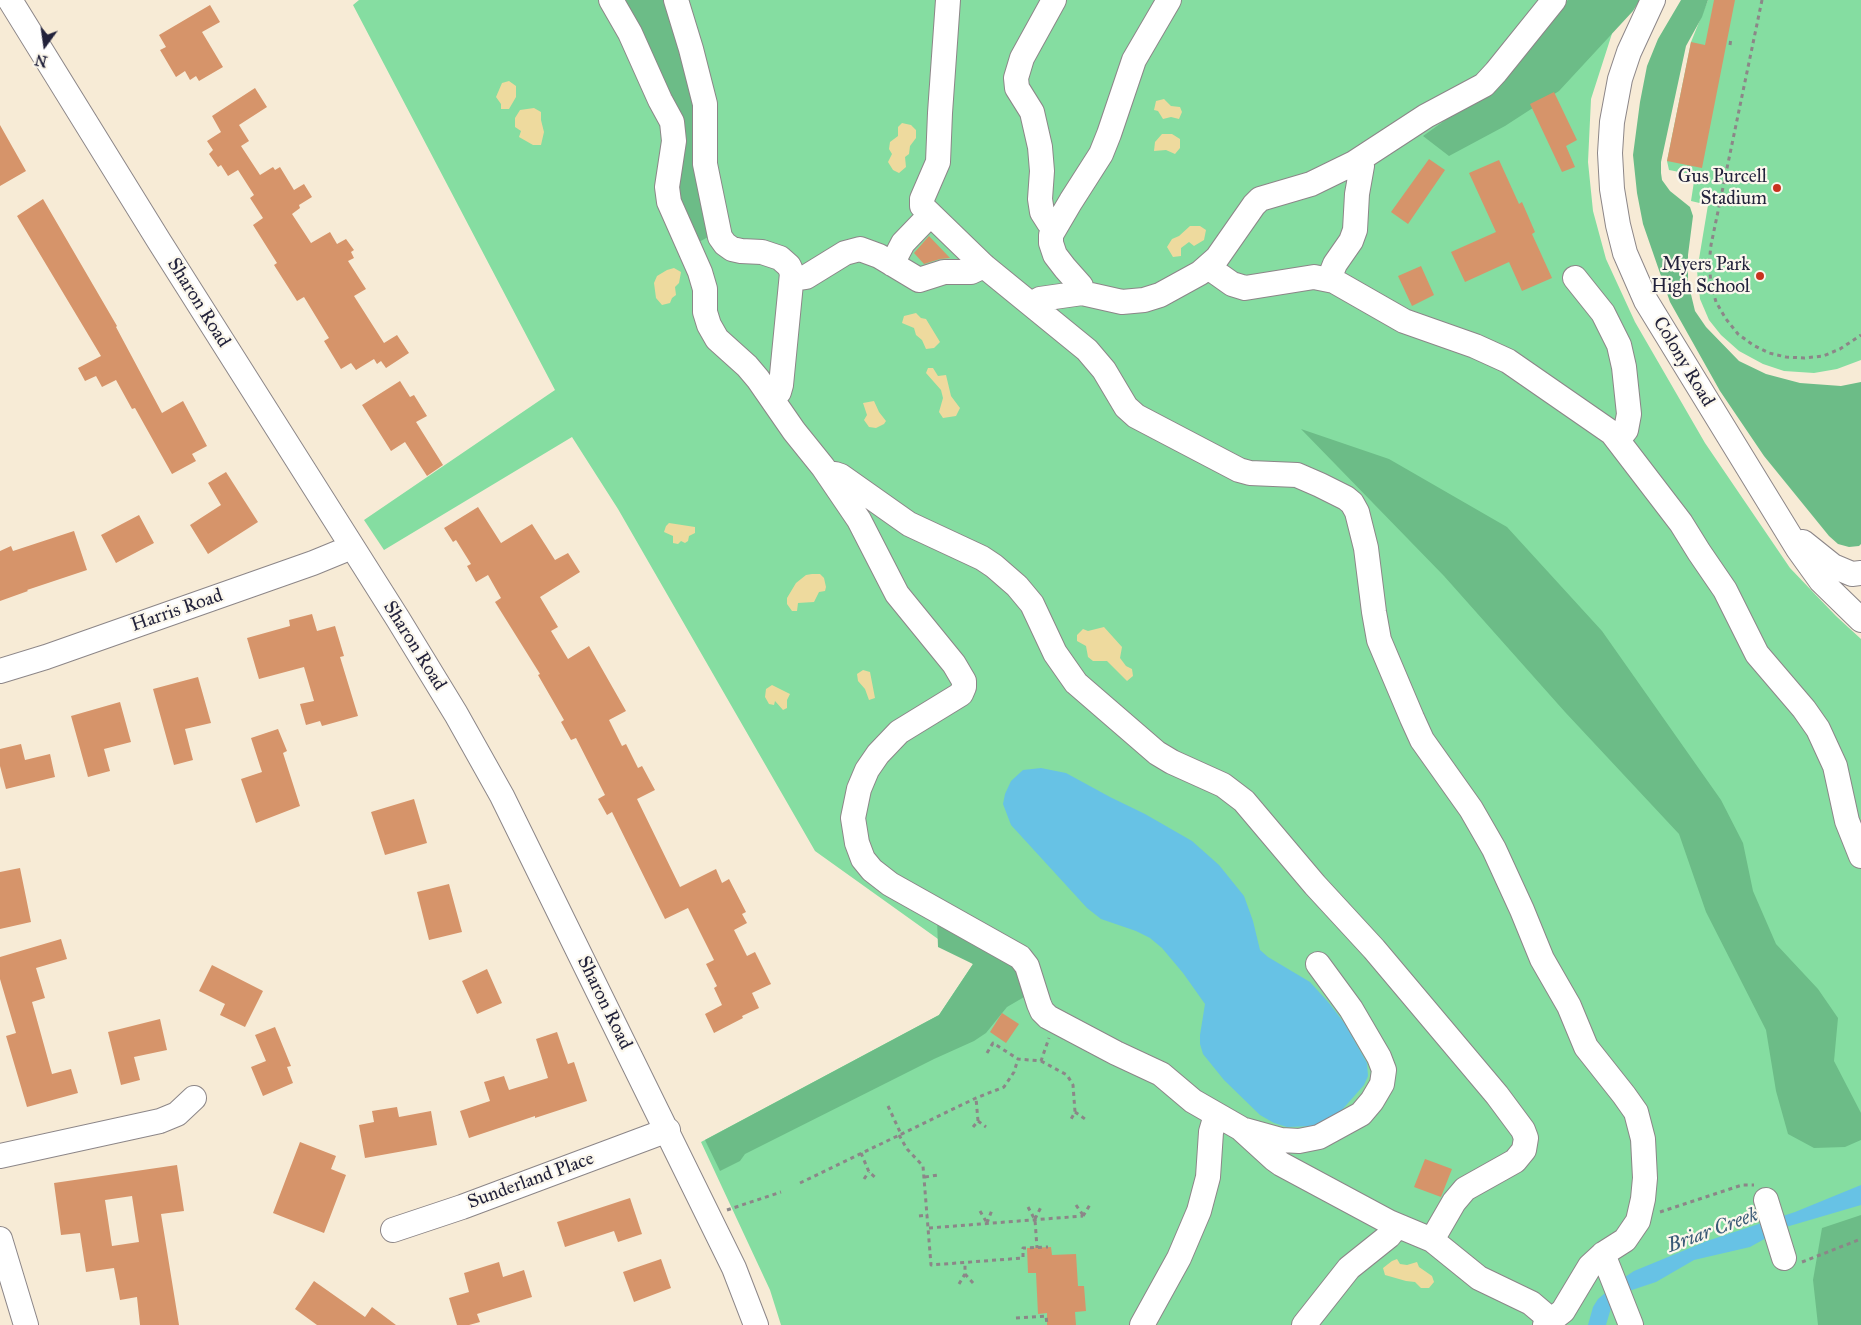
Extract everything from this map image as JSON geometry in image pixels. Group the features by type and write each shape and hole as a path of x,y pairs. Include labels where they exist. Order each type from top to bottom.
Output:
{"street":[{"name":"Sharon Road","path":"10,0 454,711 502,796 668,1130 735,1270 756,1325"},
{"path":"611,0 630,33 672,122 674,141 667,187 669,202 703,280 705,312 709,325 717,339 747,366 829,476 860,520 898,594 961,674 965,684 958,696 899,732 872,763 859,789 854,811 854,823 860,853 872,870 890,884 1020,957 1028,966 1042,1011 1054,1021 1166,1077 1193,1101 1234,1124 1281,1164 1397,1226 1432,1240 1479,1278 1531,1303 1548,1323 1562,1311 1586,1272 1605,1260 1629,1236 1638,1220 1644,1190 1645,1169 1643,1139 1638,1117 1624,1095 1586,1047 1569,1006 1542,960 1517,897 1494,849 1471,809 1426,744 1412,718 1379,640 1366,548 1352,503 1329,489 1297,475 1250,473 1239,470 1136,416 1126,407 1108,376 1088,350 984,266 922,206 921,202 938,162 948,0"},
{"path":"676,0 705,104 705,164 720,237 727,247 732,249 762,252 780,258 791,270 793,279 787,317 781,385 778,394 773,399"},
{"path":"1054,0 1022,58 1016,78 1017,88 1032,112 1040,147 1042,171 1040,200 1042,212 1054,227"},
{"path":"1082,293 1081,286 1060,262 1052,248 1050,239 1054,227 1101,154 1134,60 1169,0"},
{"path":"1031,304 1040,299 1082,293 1122,302 1144,300 1200,274 1208,267 1257,201 1264,197 1302,188 1360,160 1426,116 1484,86 1554,0"},
{"name":"Colony Road","path":"1653,0 1628,52 1614,108 1611,138 1610,169 1618,225 1629,263 1646,301 1798,549 1821,581 1861,620"},
{"path":"1329,279 1335,264 1353,236 1361,169 1360,160"},
{"path":"1321,179 1324,183 1356,201"},
{"path":"892,264 903,243 930,215"},
{"path":"793,279 806,277 839,256 856,249 869,251 919,280 944,272 971,272 984,266"},
{"path":"1208,267 1232,284 1245,288 1314,278 1329,279 1404,322 1463,341 1508,361 1612,433 1681,522 1715,574 1757,654 1804,709 1818,729 1835,766 1847,821 1861,856"},
{"path":"1575,278 1603,313 1619,345 1624,367 1629,414 1626,430 1618,440"},
{"path":"829,476 835,474 841,476 909,524 982,558 1017,586 1032,604 1055,653 1076,683 1157,753 1172,762 1223,785 1244,801 1315,885 1374,949 1497,1095 1523,1130 1526,1138 1524,1150 1515,1161 1465,1189 1454,1202 1432,1240"},
{"name":"Colony Road","path":"1776,511 1804,542 1824,560 1842,571 1852,574 1861,573"},
{"name":"Harris Road","path":"0,671 54,654 313,563 352,546"},
{"path":"1243,1131 1247,1130 1268,1137 1290,1141 1319,1136 1361,1114 1372,1101 1382,1084 1384,1070 1379,1057 1351,1009 1318,964"},
{"path":"0,1156 160,1121 177,1114 194,1098"},
{"path":"1142,1325 1179,1258 1199,1211 1208,1177 1212,1132 1216,1115"},
{"name":"Sunderland Place","path":"393,1230 462,1207 668,1130"},
{"path":"1766,1200 1784,1258"},
{"path":"1304,1325 1342,1275 1360,1258 1389,1236 1397,1226"},
{"path":"0,1239 26,1325"},
{"path":"1605,1260 1629,1320"}],"path":[{"path":"1762,0 1711,245 1710,283 1716,302 1738,334 1753,345 1769,352 1786,357 1823,356 1840,349 1861,335"},
{"path":"1730,45 1731,38"},
{"path":"1041,1060 1054,1021"},
{"path":"987,1053 994,1043 1018,1059 1041,1060 1067,1075 1072,1085 1075,1112 1070,1121"},
{"path":"800,1183 976,1098 1004,1087 1014,1072 1018,1059"},
{"path":"973,1127 978,1120 976,1098"},
{"path":"888,1106 907,1149 923,1166 931,1265 1023,1258 1023,1248 1048,1247"},
{"path":"1075,1112 1085,1119"},
{"path":"978,1120 986,1127"},
{"path":"861,1153 869,1172 876,1179"},
{"path":"864,1179 869,1172"},
{"path":"925,1177 938,1176"},
{"path":"1641,1211 1659,1213 1742,1185 1759,1187 1763,1190 1766,1200"},
{"path":"709,1216 781,1192"},
{"path":"1083,1216 1091,1203"},
{"path":"1076,1205 1083,1216"},
{"path":"1035,1220 1041,1207"},
{"path":"1028,1208 1035,1220 1037,1248"},
{"path":"987,1223 992,1210"},
{"path":"980,1211 987,1223"},
{"path":"919,1216 928,1215"},
{"path":"929,1228 1083,1216"},
{"path":"1784,1258 1788,1265 1794,1265 1861,1240"},
{"path":"959,1284 965,1274 964,1263"},
{"path":"965,1274 974,1284"},
{"path":"1016,1318 1046,1316 1047,1325"}],"green space":[{"path":"359,0 1627,0 1617,18 1591,99 1588,162 1593,211 1606,259 1635,322 1705,443 1790,568 1861,639 1861,1325 781,1325 770,1290 701,1142 939,1015 973,964 815,851 618,509 572,437 384,550 364,520 555,390 353,5"},
{"path":"620,0 672,0 696,85 712,235 695,244 679,213 679,150"},
{"path":"1568,0 1640,0 1633,11 1559,91 1505,126 1449,156 1423,136 1465,106"},
{"path":"1681,0 1708,0 1702,17 1686,46 1661,162 1661,173 1662,180 1670,191 1690,207 1693,216 1688,255 1688,282 1695,311 1706,327 1739,361 1766,374 1800,383 1841,386 1861,382 1861,544 1859,546 1849,547 1838,544 1829,536 1764,456 1720,391 1670,302 1643,224 1633,155 1640,102 1647,66 1658,39"},
{"name":"Gus Purcell Stadium","path":"1708,0 1861,0 1861,360 1837,369 1814,373 1784,371 1763,364 1739,351 1721,335 1709,320 1700,299 1697,271 1708,205 1691,201 1695,175 1669,170 1667,161 1691,42"},
{"path":"1301,429 1389,459 1507,527 1602,631 1721,800 1743,843 1753,891 1776,944 1818,989 1838,1018 1834,1061 1861,1113 1861,1140 1845,1147 1814,1148 1788,1134 1776,1091 1766,1030 1706,912 1679,834 1565,712 1444,576"},
{"path":"937,919 1022,971 1031,993 1007,1007 986,1033 974,1041 934,1059 745,1154 740,1161 720,1171 705,1140 939,1015 973,964 938,947"},
{"path":"1861,1215 1861,1325 1818,1325 1813,1280 1822,1228"}],"sand":[{"path":"509,81 516,86 516,97 509,109 501,109 501,104 496,97 502,83"},
{"path":"1164,99 1171,106 1180,107 1182,112 1179,119 1171,117 1163,119 1158,111 1154,110 1156,101"},
{"path":"534,108 541,112 544,132 541,145 533,145 519,137 521,131 515,127 515,118 520,110"},
{"path":"902,123 911,125 916,130 916,138 910,146 909,154 905,157 906,167 899,173 893,170 888,162 892,154 889,149 890,142 898,136 898,127"},
{"path":"1162,134 1172,134 1180,139 1180,148 1175,154 1166,150 1154,151 1155,142"},
{"path":"1190,226 1200,226 1206,230 1204,240 1194,246 1189,242 1181,248 1181,256 1173,257 1167,247 1172,239 1179,236"},
{"path":"674,268 681,272 679,283 675,287 676,295 670,303 662,305 656,298 654,283 657,276"},
{"path":"916,313 921,318 926,319 940,342 934,348 926,349 922,340 916,335 914,328 902,323 904,316"},
{"path":"928,368 933,368 938,376 946,375 951,396 960,408 956,416 943,418 939,412 943,398 941,390 926,373"},
{"path":"874,401 886,421 876,428 869,427 864,420 867,415 863,403"},
{"path":"669,523 695,527 695,533 689,536 688,541 685,543 681,541 678,544 673,543 673,536 664,532"},
{"path":"820,574 824,578 825,591 819,592 814,602 798,603 797,611 792,611 787,604 787,598 796,583 806,575"},
{"path":"1104,627 1122,647 1120,658 1126,666 1132,669 1133,676 1127,681 1107,661 1093,661 1088,657 1086,646 1077,641 1077,635 1083,629 1088,631"},
{"path":"863,670 870,672 875,698 869,700 865,689 858,681 857,674"},
{"path":"772,685 790,694 787,700 787,708 783,710 775,701 774,705 769,704 765,697 766,689"},
{"path":"1397,1259 1400,1264 1407,1265 1417,1262 1419,1267 1432,1276 1434,1282 1429,1288 1421,1288 1415,1282 1385,1275 1383,1268"}],"water":[{"path":"1041,768 1066,773 1145,814 1192,841 1219,865 1244,896 1253,921 1260,950 1268,957 1310,982 1345,1024 1367,1063 1368,1076 1364,1085 1341,1111 1328,1121 1315,1126 1287,1127 1274,1123 1260,1115 1224,1080 1203,1054 1200,1035 1205,1004 1183,973 1162,948 1150,938 1101,919 1087,908 1011,825 1003,804 1011,781 1023,770"},
{"path":"1861,1185 1861,1205 1786,1227 1750,1247 1694,1260 1656,1282 1629,1291 1611,1308 1606,1325 1588,1325 1593,1307 1598,1299 1634,1271 1707,1241 1795,1212"}],"building":[{"path":"1714,0 1735,0 1702,168 1667,161 1691,42 1705,45"},
{"path":"210,5 220,22 202,32 223,67 199,81 196,76 190,80 185,71 176,77 160,50 166,47 159,35"},
{"path":"255,88 267,107 239,125 249,141 241,146 260,175 273,167 275,170 280,167 294,190 304,184 312,197 299,205 300,208 292,214 311,243 330,232 337,244 346,239 354,250 351,252 354,258 348,261 366,289 354,296 384,343 397,335 409,353 386,368 381,361 377,364 374,359 356,370 351,363 341,369 324,341 329,338 304,297 297,301 274,265 277,263 253,225 263,218 250,198 254,195 238,170 228,176 221,165 218,167 209,154 213,150 207,141 221,132 212,116"},
{"path":"1554,92 1577,140 1566,146 1575,167 1562,172 1530,104"},
{"path":"0,125 26,171 0,186"},
{"path":"1429,159 1445,170 1408,224 1391,212"},
{"path":"1499,160 1519,204 1522,202 1535,232 1532,234 1552,278 1522,291 1509,262 1465,282 1451,252 1496,232 1469,173"},
{"path":"43,199 117,326 162,413 183,401 207,446 192,454 196,461 172,474 135,408 132,409 116,380 102,387 96,376 85,381 78,368 101,356 17,216"},
{"path":"929,236 950,258 924,264 914,253"},
{"path":"1421,266 1434,295 1412,306 1398,276"},
{"path":"400,381 410,397 414,395 427,416 416,422 443,465 427,476 405,442 391,451 362,405"},
{"path":"226,472 258,522 208,554 190,525 221,505 208,483"},
{"path":"478,507 501,543 532,524 555,560 568,553 580,572 540,597 558,627 551,631 568,659 589,646 626,711 609,720 622,746 626,744 638,768 642,766 655,790 637,799 680,887 716,869 722,883 729,879 746,912 742,914 747,923 734,930 747,956 755,952 771,984 752,993 759,1008 714,1033 705,1014 722,1005 714,988 717,986 706,964 714,960 688,908 665,919 612,812 607,815 598,799 605,795 576,738 571,740 561,722 564,720 538,675 540,674 495,602 501,598 488,575 476,582 467,566 471,564 456,540 453,542 444,528"},
{"path":"139,515 154,543 116,563 101,535"},
{"path":"74,531 87,570 0,601 0,551 11,546 13,551"},
{"path":"312,614 317,631 335,626 344,656 340,657 358,716 322,726 320,721 306,725 300,704 314,701 304,667 259,679 247,638 290,626 289,620"},
{"path":"198,677 211,723 185,729 193,760 174,765 153,689"},
{"path":"120,702 131,742 104,749 110,771 88,777 71,716"},
{"path":"278,729 287,751 283,753 300,806 256,823 241,779 262,772 251,738"},
{"path":"21,744 25,760 50,754 55,777 6,789 0,766 0,749"},
{"path":"414,799 427,843 385,855 371,812"},
{"path":"20,868 31,922 0,929 0,872"},
{"path":"449,884 462,932 429,940 417,892"},
{"path":"61,939 67,959 36,968 45,998 32,1002 52,1074 71,1069 78,1093 27,1107 6,1036 16,1033 0,979 0,957"},
{"path":"212,965 263,991 245,1027 220,1015 225,1004 199,991"},
{"path":"487,969 502,1003 477,1014 462,981"},
{"path":"1002,1013 1019,1024 1006,1043 990,1032"},
{"path":"160,1019 167,1050 134,1057 140,1080 121,1085 108,1032"},
{"path":"275,1027 291,1066 287,1067 293,1083 263,1096 251,1067 266,1061 255,1035"},
{"path":"557,1032 568,1064 574,1062 587,1101 469,1138 460,1111 490,1101 484,1082 504,1076 509,1090 548,1078 536,1039"},
{"path":"397,1107 399,1117 431,1111 437,1145 365,1158 359,1125 374,1122 372,1111"},
{"path":"300,1142 336,1156 331,1169 346,1175 324,1233 273,1213"},
{"path":"1425,1159 1452,1169 1441,1197 1414,1187"},
{"path":"177,1165 184,1211 161,1214 179,1325 140,1325 137,1297 120,1300 114,1268 86,1272 80,1233 61,1235 54,1183","holes":["132,1196 139,1242 112,1246 105,1200"]},
{"path":"630,1198 642,1234 618,1242 614,1231 565,1247 557,1222"},
{"path":"1051,1247 1052,1255 1076,1254 1078,1286 1084,1286 1086,1311 1075,1312 1076,1325 1047,1325 1047,1313 1038,1314 1036,1273 1028,1273 1027,1248"},
{"path":"661,1259 671,1288 634,1302 623,1272"},
{"path":"499,1262 503,1277 524,1270 532,1297 477,1314 480,1322 469,1325 457,1325 449,1298 469,1292 464,1273"},
{"path":"314,1281 365,1317 372,1307 396,1325 317,1325 295,1309"}],"place":[{"name":"Gus Purcell Stadium","path":"1777,188"},
{"name":"Myers Park High School","path":"1760,276"}],"water label":[{"name":"Briar Creek","path":"1713,1231"}]}
